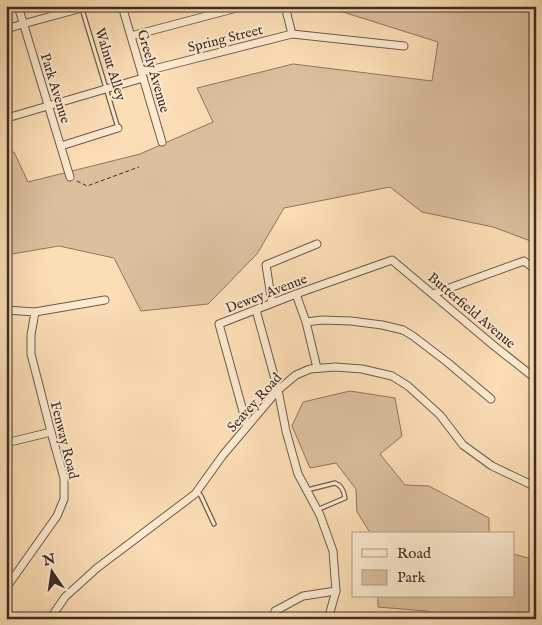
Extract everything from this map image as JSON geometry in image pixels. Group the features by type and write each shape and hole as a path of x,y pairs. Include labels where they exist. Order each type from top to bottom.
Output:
{"street":[{"name":"Park Avenue","path":"18,6 70,177"},
{"name":"Greely Avenue","path":"122,6 162,142"},
{"path":"131,36 244,6"},
{"path":"286,6 292,34"},
{"path":"6,29 84,7"},
{"name":"Spring Street","path":"7,117 106,89 143,75 292,34 404,46"},
{"path":"61,146 118,128"},
{"path":"272,303 266,265 318,244"},
{"name":"Dewey Avenue","path":"247,426 220,324 296,294 392,260"},
{"name":"Butterfield Avenue","path":"392,260 536,379"},
{"path":"433,294 524,260 536,270"},
{"path":"296,294 306,322 317,368"},
{"path":"6,310 35,312 105,300"},
{"path":"256,310 298,474 317,510 333,551 336,591 327,619"},
{"name":"Fenway Road","path":"6,588 57,516 64,499 64,478 31,354 31,335 35,312"},
{"path":"306,322 322,320 351,321 404,330 447,362 491,399"},
{"name":"Seavey Road","path":"50,619 65,597 97,568 195,494 223,455 278,390 296,375 310,368 362,369 392,376 408,386 440,415 463,445 492,466 536,487"},
{"path":"6,443 51,432"},
{"path":"275,611 304,596 336,591"}],"lane":[{"name":"Walnut Alley","path":"84,7 118,128"},
{"path":"306,491 335,482 341,486 345,498 317,510"},
{"path":"197,491 214,524"}],"path":[{"path":"70,177 87,186 139,167"}],"green space":[{"path":"297,6 536,6 536,243 493,227 422,212 390,187 284,208 257,254 208,304 141,311 114,258 59,246 6,255 6,153 14,152 28,182 140,154 213,122 197,88 293,64 432,81 438,42 343,12 298,8"},
{"path":"350,391 395,398 402,436 380,454 405,485 429,486 489,518 489,532 370,532 357,512 356,489 336,463 310,468 292,426 303,402"},
{"path":"514,554 536,560 536,619 441,619 426,611 378,607 378,598 514,598"}],"waterway":[{"path":"491,6 521,10 536,9"}]}
